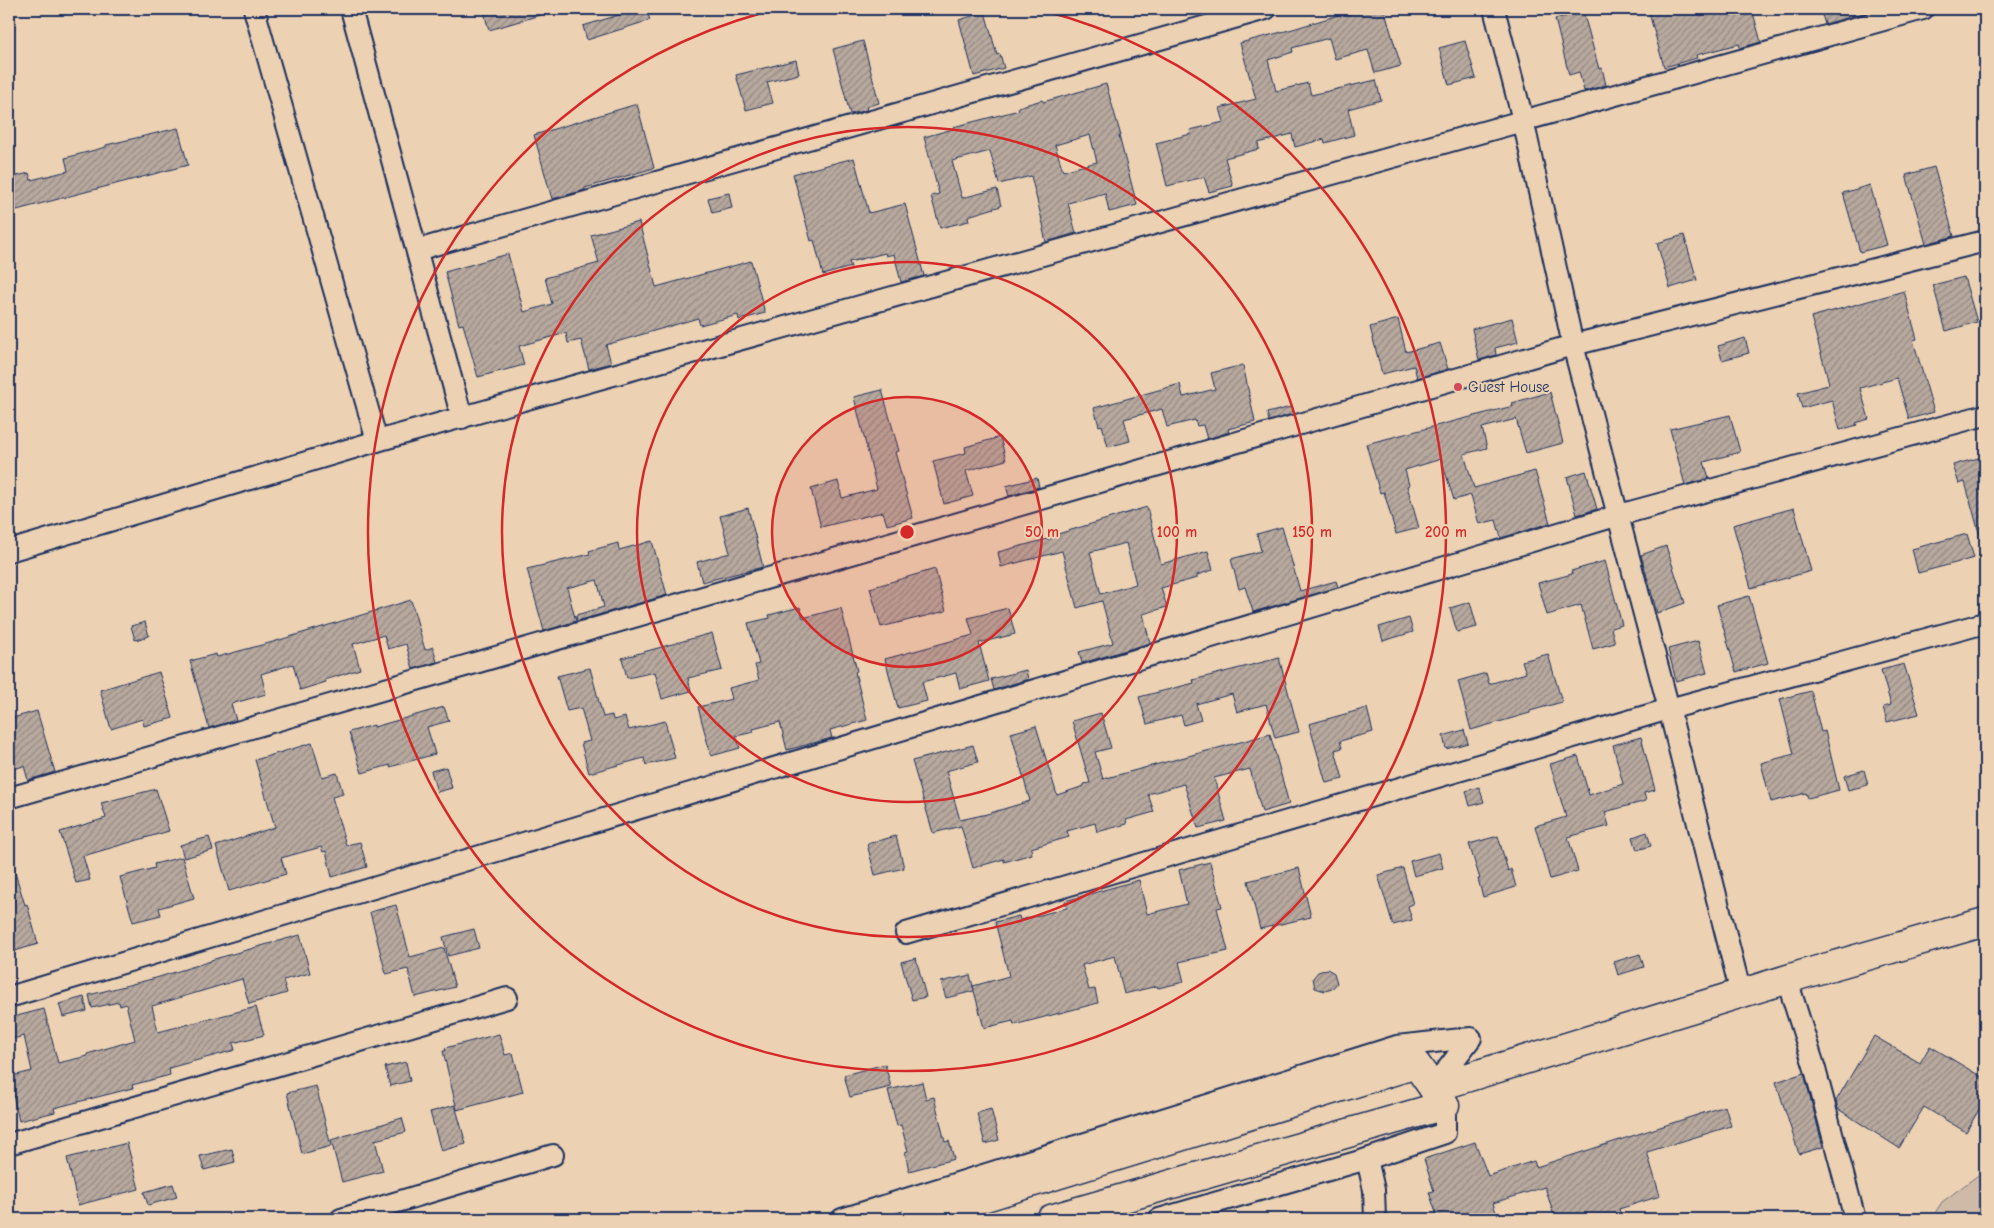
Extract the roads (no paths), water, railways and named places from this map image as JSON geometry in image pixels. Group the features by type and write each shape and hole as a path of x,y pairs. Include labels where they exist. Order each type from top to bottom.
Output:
{"main road":[{"path":"1051,1219 1439,1097 1741,994 1985,922"},
{"path":"914,1219 1416,1064 1439,1097"}],"street":[{"path":"254,9 377,441"},
{"path":"351,9 462,418"},
{"path":"417,250 1266,9"},
{"path":"1494,9 1523,120 1573,345 1619,515 1741,994"},
{"path":"9,551 377,441 1923,9"},
{"path":"9,798 1573,345 1985,241"},
{"path":"9,997 1619,515 1985,415"},
{"path":"906,932 1669,709 1985,623"},
{"path":"1787,980 1815,1069 1854,1219"},
{"path":"9,1144 507,998"},
{"path":"842,1219 1397,1046 1471,1038 1439,1097 1445,1133 1367,1159 1159,1219"},
{"path":"341,1219 553,1155"},
{"path":"1367,1159 1374,1190 1375,1219"}],"place":[{"name":"Guest House","path":"1458,387"}]}
